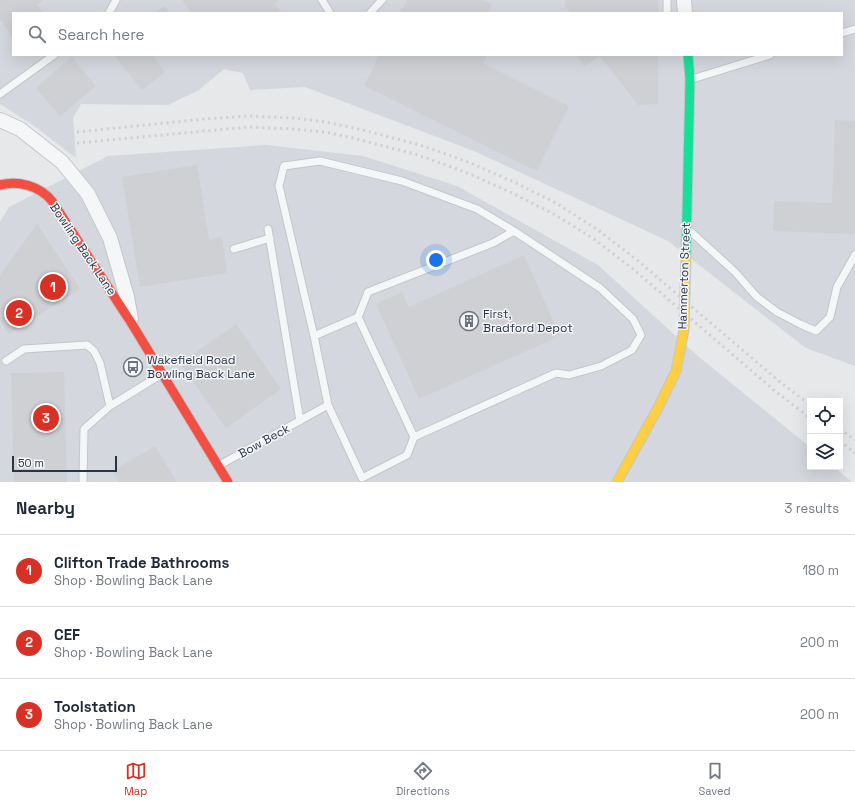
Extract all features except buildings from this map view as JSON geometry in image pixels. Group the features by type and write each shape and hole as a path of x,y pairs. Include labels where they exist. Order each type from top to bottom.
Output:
{"street":[{"path":"684,0 685,12"},
{"name":"Hammerton Street","path":"617,482 658,408 676,371 684,330 690,79 688,56"},
{"name":"Bowling Back Lane","path":"0,120 20,129 62,162 88,194 110,238 127,297 132,324"},
{"name":"Bowling Back Lane","path":"0,185 6,183 27,185 46,194 58,209 132,324 228,482"}],"lane":[{"path":"110,12 116,0"},
{"path":"322,0 329,12"},
{"path":"371,12 382,0"},
{"path":"667,0 667,12"},
{"path":"843,33 855,29"},
{"path":"0,94 53,56"},
{"path":"690,79 767,56"},
{"path":"358,317 414,436 407,455 362,478 328,405 314,336 279,186 284,166 320,161 402,181 477,209 514,231 600,288 633,319 641,334 632,350 601,366 569,375 556,373 414,436"},
{"path":"686,227 735,272 757,297 776,312 816,331 830,317 837,287 855,254"},
{"path":"268,229 300,421"},
{"path":"314,336 358,317 368,292 493,243 514,231"},
{"path":"234,249 270,238"},
{"path":"6,361 24,349 87,345 94,351 100,363 110,406"},
{"path":"83,482 84,429 110,406 162,374"},
{"name":"Bow Beck","path":"218,466 328,405"}],"shaded area":[{"path":"0,0 855,0 855,366 806,348 668,241 474,151 305,87 250,90 243,73 224,69 199,90 168,105 81,104 73,118 76,158 33,125 0,104"},
{"path":"266,145 363,156 457,186 598,265 699,357 807,445 807,470 838,470 852,482 0,482 0,222 9,207 108,156"}],"railway":[{"path":"77,132 248,116 294,118 355,128 420,145 468,162 514,182 556,203 598,230 637,260 780,382 807,403"},
{"path":"77,143 248,127 293,129 324,132 353,138 418,155 465,172 552,213 594,239 633,269 775,391 807,416"},
{"path":"843,431 855,440"},
{"path":"843,443 855,453"}],"traffic: fast":[{"path":"686,256 690,79 688,56"}],"traffic: slow":[{"path":"617,482 658,408 676,371 684,330 686,256"}],"traffic: jam":[{"path":"0,185 14,183 35,188 41,191 52,201 132,324 228,482"}],"place":[{"name":"Clifton Trade Bathrooms","path":"53,287"},
{"name":"CEF","path":"19,313"},
{"name":"First, Bradford Depot","path":"469,321"},
{"name":"Wakefield Road Bowling Back Lane","path":"133,367"},
{"name":"Toolstation","path":"46,418"}]}
